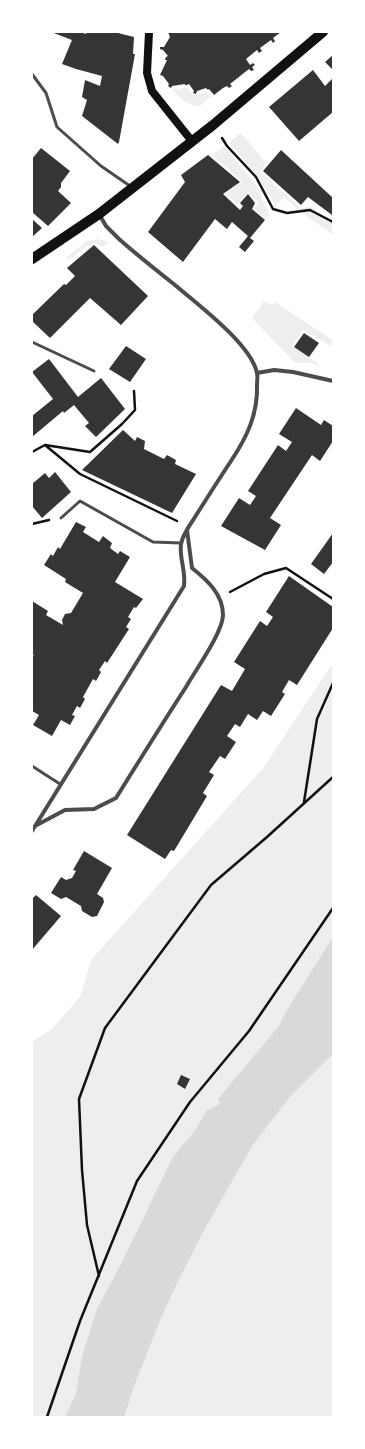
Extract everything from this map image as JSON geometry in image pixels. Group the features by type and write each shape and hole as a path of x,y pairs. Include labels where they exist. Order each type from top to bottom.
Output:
{"main road":[{"path":"149,32 147,72 152,91 191,140"},
{"path":"32,259 99,214 191,140 213,125 323,32"}],"street":[{"path":"32,831 184,586 185,576 181,543 187,530 251,428 258,396 257,373 253,363 226,329 118,239 106,226 99,214"},
{"path":"257,373 280,370 333,381"},
{"path":"35,826 65,810 94,809 116,798 203,659 220,629 223,615 220,598 205,579 192,568 187,530"}],"lane":[{"path":"32,74 46,93 57,127 101,166 132,188"},
{"path":"32,342 94,371"},
{"path":"61,518 80,501 153,542 181,543"},
{"path":"32,766 60,784"}],"path":[{"path":"213,125 227,146 256,177 273,209 287,213 310,210 333,222"},
{"path":"32,452 45,445 90,452 122,424 135,410 134,391"},
{"path":"45,445 80,474 178,522 187,530"},
{"path":"220,598 264,574 286,568 333,599"},
{"path":"304,802 317,719 333,683"},
{"path":"99,1276 87,1225 82,1170 79,1099 105,1028 211,884 267,837 333,777"},
{"path":"47,1417 80,1322 137,1182 190,1102 248,1031 333,908"}],"shaded area":[{"path":"188,88 194,96 206,92 211,96 200,106 184,101 172,89"},
{"path":"241,133 266,163 260,172 301,208 311,207 333,223 333,235 302,213 284,197 276,207 259,179 229,142"},
{"path":"224,146 256,185 269,214 266,219 254,209 257,205 257,201 248,192 238,204 225,194 242,181 212,155"},
{"path":"98,239 108,242 104,247 95,243 87,246 69,260 66,258 87,241"},
{"path":"264,301 272,305 275,302 333,340 333,347 303,330 292,346 319,364 318,366 312,363 295,363 252,318"},
{"path":"333,663 333,1417 32,1417 32,1042 53,1028 80,997 91,960 264,767"},
{"path":"333,937 333,1054 288,1099 252,1146 203,1232 177,1283 161,1318 134,1386 124,1417 65,1417 76,1394 82,1356 97,1309 121,1264 173,1157 196,1129 207,1110 220,1104 218,1099 279,1026 287,1010"}],"building":[{"path":"51,32 80,32 86,34 87,32 114,32 134,37 133,54 135,54 118,144 82,116 87,100 82,97 85,80 100,86 102,76 62,64 72,40"},
{"path":"168,32 281,32 273,38 275,41 273,43 271,40 260,48 262,51 259,53 257,50 246,59 250,65 253,63 255,65 252,67 254,70 251,71 249,69 230,84 232,86 229,88 227,86 223,88 214,95 209,89 208,90 206,88 197,91 196,94 193,93 194,91 189,84 172,86 171,88 168,86 169,84 163,76 160,75 167,60 165,60 166,57 168,56 163,50 160,49 160,47 164,47 170,37"},
{"path":"333,55 333,70 325,62"},
{"path":"313,70 325,86 333,78 333,112 299,141 269,107"},
{"path":"41,148 70,171 61,183 61,187 58,191 71,203 48,226 32,212 32,159"},
{"path":"281,150 333,198 332,215 308,197 301,205 263,171"},
{"path":"208,155 240,182 223,194 240,210 243,206 240,203 248,194 255,203 252,209 265,220 250,238 254,241 245,252 239,247 248,236 232,222 227,229 215,219 183,262 148,232 185,182 181,175"},
{"path":"32,219 42,228 32,237"},
{"path":"94,245 148,296 121,325 90,298 50,338 32,321 32,315 64,284 66,285 75,276 67,268"},
{"path":"304,333 319,343 309,357 294,347"},
{"path":"126,346 146,359 130,382 109,369"},
{"path":"49,359 78,397 101,378 125,409 96,437 85,426 89,423 74,405 64,413 63,411 32,437 32,416 53,399 32,372"},
{"path":"296,408 321,425 324,420 333,426 333,441 320,461 312,455 270,518 281,525 265,550 221,526 239,498 250,505 256,496 248,491 278,445 286,451 292,442 279,434"},
{"path":"123,430 135,441 137,437 145,441 144,449 164,459 167,455 176,460 175,464 196,474 172,513 82,470"},
{"path":"55,472 71,492 42,518 32,506 32,484 45,473 49,478"},
{"path":"76,522 86,527 83,532 99,542 103,536 112,543 110,548 118,554 120,551 130,557 115,582 143,599 136,608 134,607 128,617 131,619 126,627 129,629 107,663 105,661 99,670 101,672 96,681 93,679 83,697 85,699 80,708 77,706 72,715 75,716 70,725 61,720 52,736 33,725 39,715 32,711 32,657 34,655 32,654 32,601 48,611 46,615 63,625 62,620 65,614 71,613 83,593 65,582 66,579 44,565 51,554 53,556 58,547 60,549"},
{"path":"333,533 333,562 324,574 311,564"},
{"path":"289,576 333,607 333,628 297,685 289,680 282,692 285,694 271,716 263,711 257,720 248,714 240,727 235,724 227,736 236,742 225,759 220,756 209,772 214,775 203,793 207,796 174,851 171,850 165,859 127,835 221,685 232,691 245,669 234,662 260,621 267,626 273,617 266,612"},
{"path":"84,851 112,868 97,894 103,898 104,902 97,916 92,917 82,911 81,906 66,897 61,899 51,893 61,877 66,880 72,878 76,871 73,870"},
{"path":"36,895 61,916 32,950 32,899"},
{"path":"181,1075 190,1079 185,1089 177,1084"}]}
